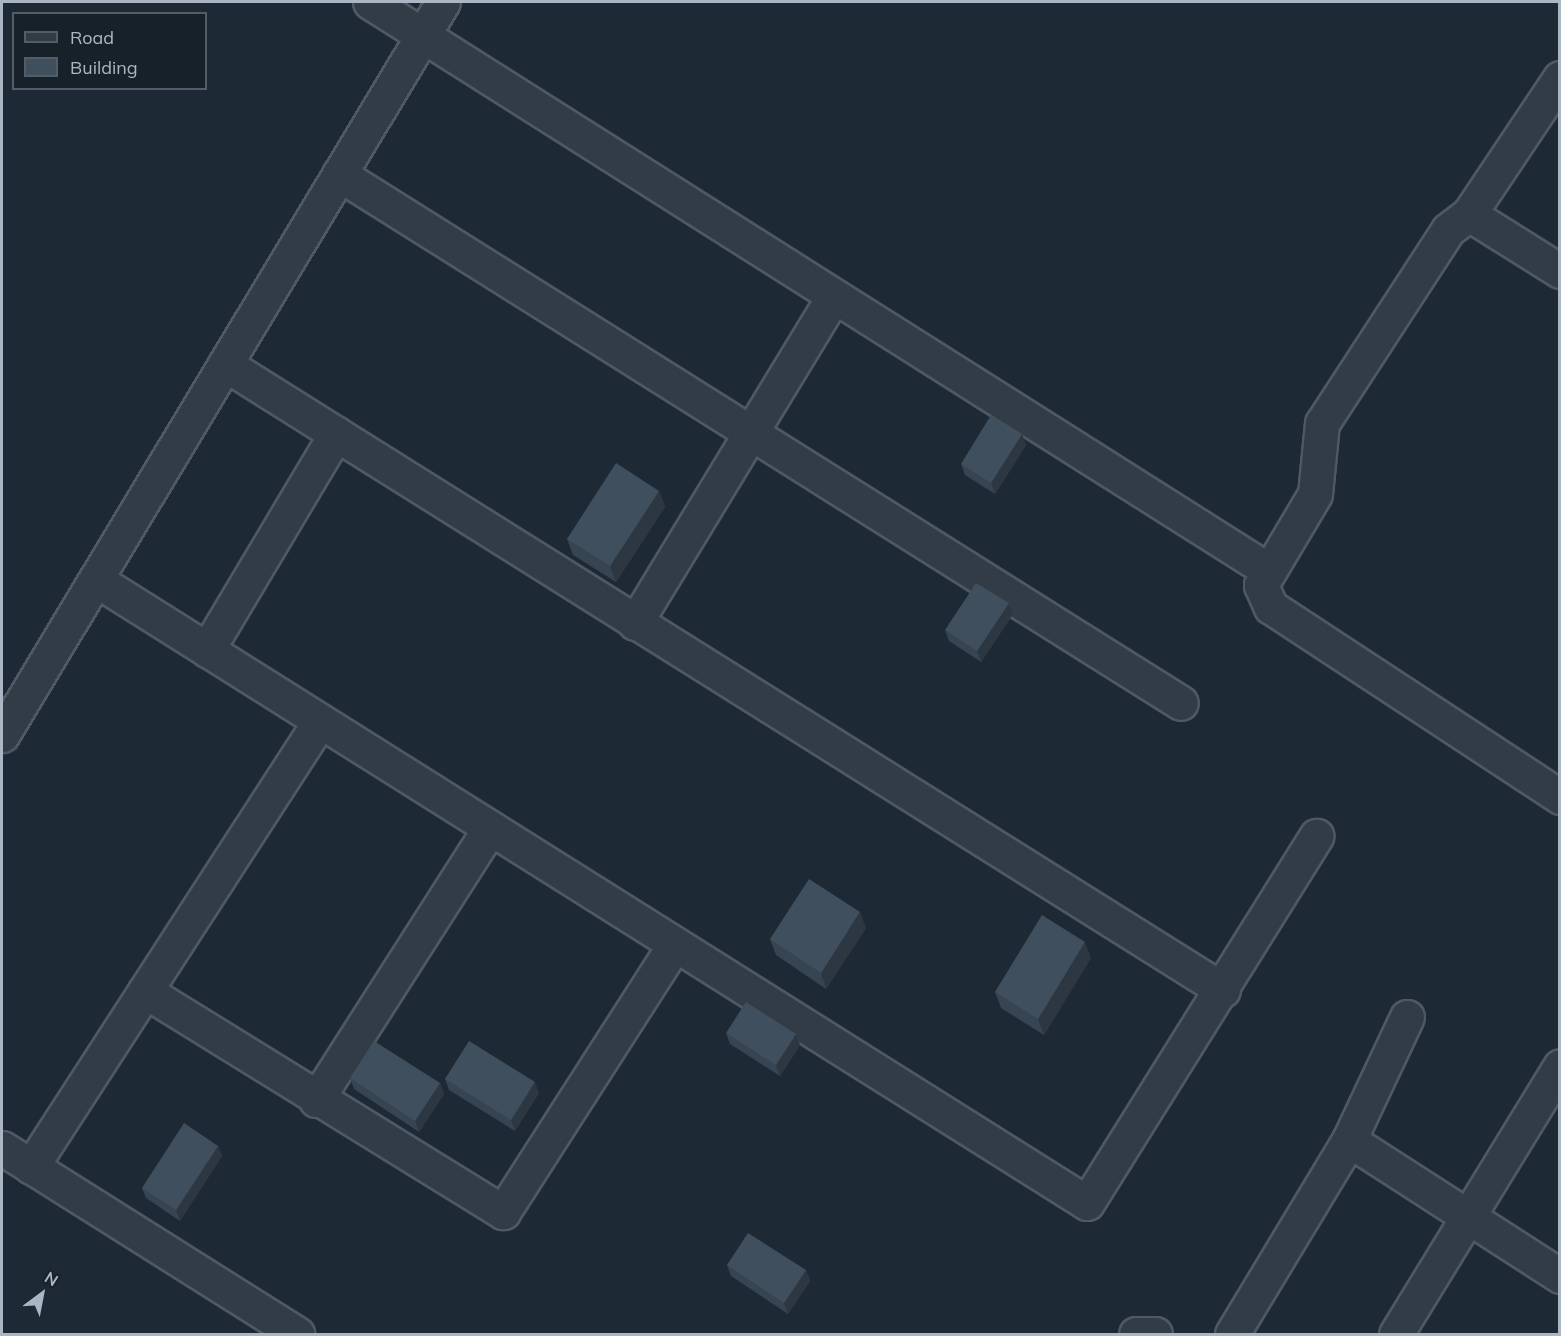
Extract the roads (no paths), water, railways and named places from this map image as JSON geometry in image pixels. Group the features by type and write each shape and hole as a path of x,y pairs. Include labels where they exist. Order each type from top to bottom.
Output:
{"street":[{"path":"370,2 1252,560"},
{"path":"2,735 98,581 225,364 443,2"},
{"path":"1560,78 1469,214 1448,230 1322,423 1315,494 1261,585 1262,597 1560,797"},
{"path":"339,174 1181,703"},
{"path":"1469,214 1560,271"},
{"path":"635,623 752,434 833,297"},
{"path":"225,364 1223,990"},
{"path":"207,650 336,434"},
{"path":"98,581 1087,1203 1223,990 1316,836"},
{"path":"31,1167 320,721"},
{"path":"316,1100 490,828"},
{"path":"145,991 316,1100 503,1212 675,944"},
{"path":"1232,1335 1350,1140 1407,1017"},
{"path":"1396,1335 1560,1066"},
{"path":"1350,1140 1560,1275"},
{"path":"2,1148 297,1335"},
{"path":"1136,1335 1155,1335"}]}
